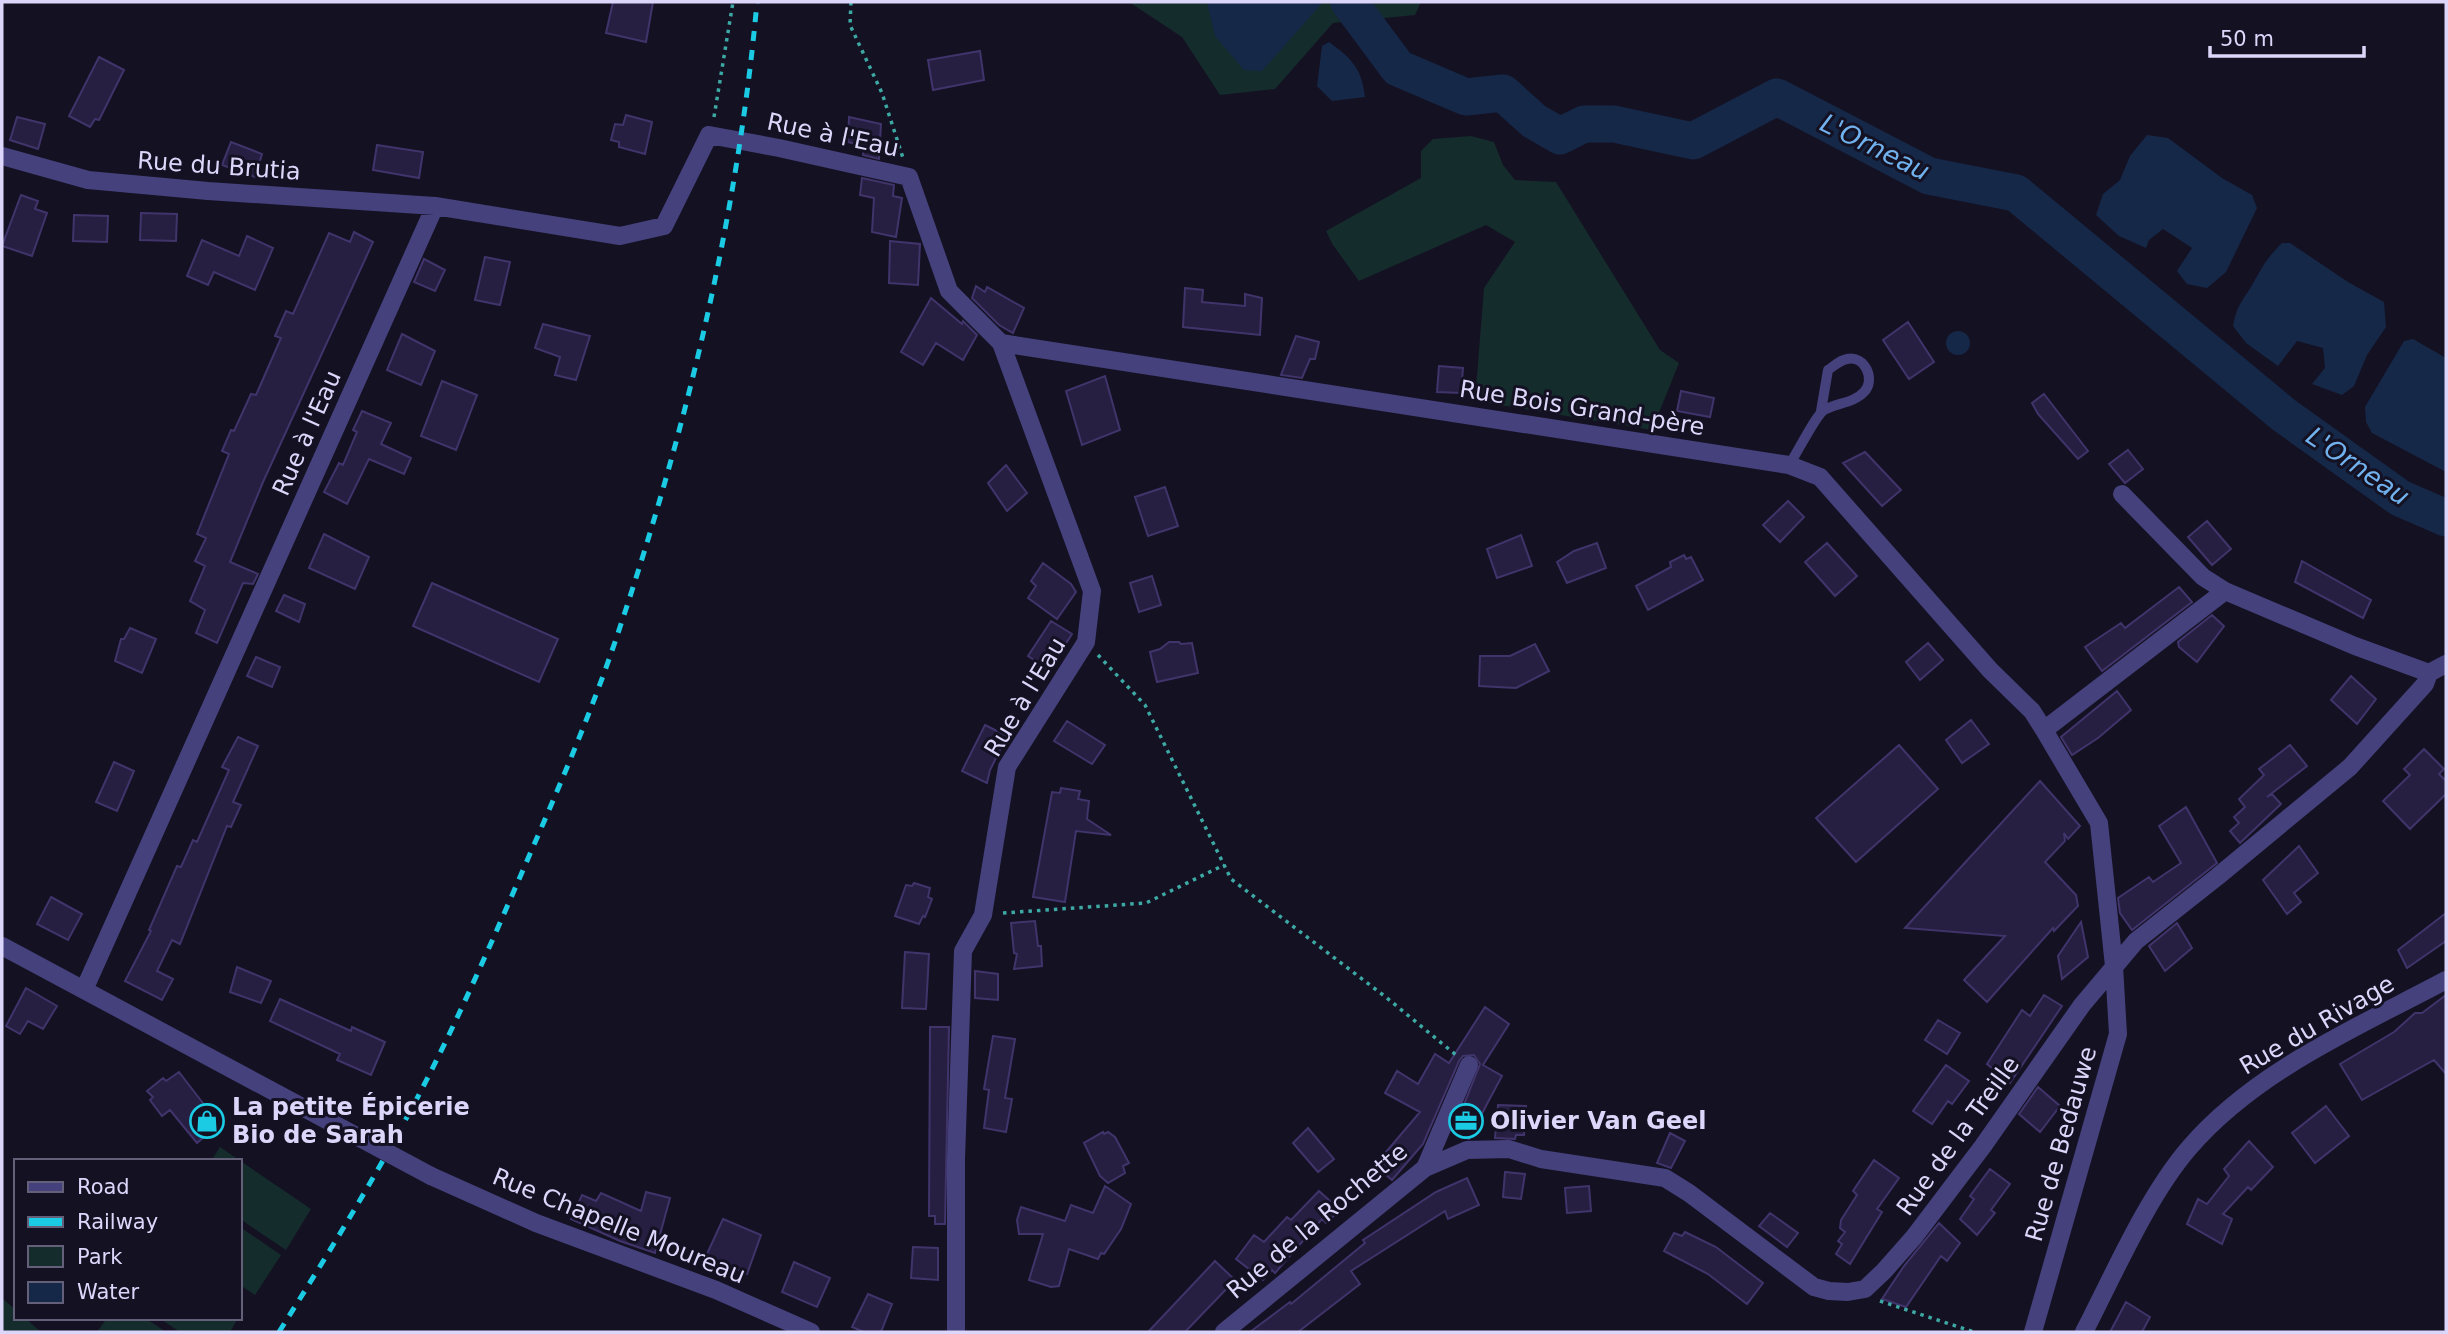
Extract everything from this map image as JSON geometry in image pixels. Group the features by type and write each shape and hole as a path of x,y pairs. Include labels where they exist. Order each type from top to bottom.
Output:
{"street":[{"name":"Rue à l'Eau","path":"709,135 909,177 949,290 1001,343 1092,591 1086,642 1007,767 984,915 963,951 956,1160 956,1332"},
{"path":"435,206 620,236 664,226 709,135"},
{"name":"Rue du Brutia","path":"2,156 88,180 435,206"},
{"name":"Rue à l'Eau","path":"84,990 435,206"},
{"name":"Rue Bois Grand-père","path":"1001,343 1789,465 1820,477 1990,670 2032,711 2044,730"},
{"path":"2122,494 2203,577 2225,592 2355,646 2429,673 2446,664"},
{"path":"2044,730 2225,592"},
{"name":"Rue de la Treille","path":"1865,1289 1884,1271 1941,1202 2082,1005 2136,941 2350,766 2424,684 2429,673"},
{"name":"Rue de Bedauwe","path":"2033,1332 2118,1034 2114,966 2098,823 2044,730"},
{"name":"Rue Chapelle Moureau","path":"2,946 431,1176 536,1223 716,1290 811,1332"},
{"name":"Rue du Rivage","path":"2084,1332 2156,1195 2189,1147 2238,1101 2297,1060 2446,980"},
{"name":"Rue de la Rochette","path":"1224,1332 1425,1168 1469,1065"},
{"path":"1425,1168 1467,1150 1509,1149 1541,1159 1665,1178 1814,1287 1848,1292 1865,1289"}],"lane":[{"path":"1789,465 1821,411 1828,370 1848,359 1859,360 1867,368 1869,381 1864,392 1821,411"}],"path":[{"path":"709,135 716,110 733,2"},
{"path":"851,2 850,25 882,93 909,177"},
{"path":"1086,642 1144,705 1231,880 1388,998 1469,1065"},
{"path":"984,915 1146,902 1224,865"},
{"path":"1865,1289 1871,1297 1883,1302 1974,1332"}],"green space":[{"path":"1129,2 1421,2 1415,15 1333,23 1275,89 1220,95 1182,37"},
{"path":"1471,136 1494,142 1503,165 1515,180 1556,182 1660,350 1679,363 1652,430 1475,401 1484,288 1515,242 1486,225 1359,281 1333,245 1326,231 1421,178 1421,151 1433,139"},
{"path":"220,1147 238,1159 212,1159"},
{"path":"242,1162 311,1209 286,1250 242,1220"},
{"path":"242,1228 281,1255 255,1295 242,1286"},
{"path":"2,1298 14,1308 14,1320 27,1320 41,1332 2,1332"},
{"path":"106,1320 148,1320 166,1332 97,1332"},
{"path":"162,1320 237,1320 230,1332 180,1332"}],"water":[{"path":"1208,2 1323,2 1262,71 1244,70 1215,36"},
{"path":"1329,42 1343,53 1358,71 1365,97 1332,101 1317,86 1322,46"},
{"path":"2147,135 2168,138 2222,178 2252,195 2257,208 2226,272 2207,288 2187,284 2177,271 2192,248 2163,229 2149,240 2146,248 2119,236 2096,215 2103,194 2120,180 2130,156"},
{"path":"2282,243 2290,243 2348,282 2384,302 2386,327 2367,355 2354,386 2342,395 2312,384 2325,368 2323,348 2297,341 2278,366 2246,343 2233,326 2243,300 2265,263"},
{"path":"1953,331 1963,331 1970,338 1970,348 1963,355 1953,355 1946,348 1946,338"},
{"path":"2413,339 2446,358 2446,472 2372,433 2366,422 2365,407 2404,341"}],"building":[{"path":"613,2 653,2 646,42 606,33"},
{"path":"980,51 984,80 933,90 928,60"},
{"path":"99,57 124,70 99,120 95,119 90,127 69,116"},
{"path":"626,115 652,122 645,154 619,147 619,142 611,140 615,124 623,125"},
{"path":"17,117 45,124 38,149 10,140"},
{"path":"849,117 881,124 879,159 863,155 864,146 848,142"},
{"path":"231,142 262,154 255,177 222,165"},
{"path":"377,145 423,152 419,178 373,170"},
{"path":"862,178 894,185 893,196 902,198 896,237 872,232 874,198 860,195"},
{"path":"21,195 38,201 35,209 47,213 32,256 2,246"},
{"path":"141,213 177,214 176,241 140,240"},
{"path":"74,215 108,216 107,242 73,241"},
{"path":"354,232 373,242 263,482 230,562 258,574 253,584 243,583 217,643 196,633 205,610 190,601 205,566 195,561 206,538 197,534 229,454 222,451 251,394 256,395 281,338 275,336 286,311 293,314 329,233 350,242"},
{"path":"247,236 273,248 255,290 214,272 208,285 187,276 202,240 239,256"},
{"path":"890,241 920,244 918,285 889,283"},
{"path":"485,257 510,262 500,305 475,300"},
{"path":"424,259 445,270 435,291 414,282"},
{"path":"976,286 985,292 987,287 1024,308 1013,333 999,325 972,298"},
{"path":"1185,288 1203,290 1202,302 1245,306 1245,294 1262,298 1260,335 1183,327"},
{"path":"931,298 962,324 963,321 977,335 963,360 936,343 923,365 901,352"},
{"path":"1908,322 1934,362 1909,379 1883,340"},
{"path":"543,324 590,336 576,380 555,375 560,357 535,348"},
{"path":"402,334 435,351 421,385 387,370"},
{"path":"1296,336 1319,342 1315,359 1310,359 1302,378 1281,375"},
{"path":"1439,366 1463,368 1461,393 1437,392"},
{"path":"1105,376 1120,430 1082,445 1066,391"},
{"path":"442,381 477,395 456,450 421,436"},
{"path":"1681,391 1714,398 1710,417 1677,411"},
{"path":"2044,394 2088,451 2078,459 2038,414 2032,403"},
{"path":"362,411 391,423 381,444 411,458 404,474 369,459 347,504 324,492 339,463 343,465 357,432 353,430"},
{"path":"2128,450 2143,469 2125,483 2109,464"},
{"path":"1865,452 1901,490 1882,506 1843,463"},
{"path":"1006,465 1027,493 1007,511 988,483"},
{"path":"1165,487 1178,526 1148,536 1135,497"},
{"path":"1788,501 1804,517 1780,542 1763,525"},
{"path":"2207,521 2231,549 2212,565 2188,537"},
{"path":"324,534 369,557 355,589 309,568"},
{"path":"1521,535 1532,566 1497,578 1487,549"},
{"path":"1597,543 1606,568 1567,583 1557,562 1574,551"},
{"path":"1827,543 1857,576 1835,596 1805,562"},
{"path":"1684,555 1686,559 1691,557 1703,580 1648,610 1636,586 1671,567 1670,562"},
{"path":"2302,561 2371,600 2363,618 2295,582"},
{"path":"1043,563 1071,584 1076,592 1057,619 1028,598 1036,586 1031,581"},
{"path":"1152,576 1161,605 1139,612 1130,583"},
{"path":"432,583 558,639 539,682 413,626"},
{"path":"2179,587 2192,602 2102,671 2085,647 2121,623 2125,628"},
{"path":"284,595 305,604 299,622 276,611"},
{"path":"2212,615 2224,626 2197,662 2179,647 2178,642"},
{"path":"1051,621 1072,634 1049,670 1028,656"},
{"path":"130,628 156,639 142,673 115,661 121,639 124,639"},
{"path":"1169,642 1192,643 1198,673 1157,682 1150,652"},
{"path":"1928,643 1943,660 1920,680 1906,662"},
{"path":"1535,644 1549,671 1516,688 1479,686 1480,656 1510,656"},
{"path":"256,657 280,667 272,687 247,676"},
{"path":"2351,676 2376,699 2357,724 2331,700"},
{"path":"2117,691 2131,710 2098,738 2072,755 2061,737"},
{"path":"1971,720 1989,744 1962,763 1946,740"},
{"path":"1067,721 1105,745 1092,764 1054,741"},
{"path":"985,725 1007,736 990,770 987,783 962,771"},
{"path":"238,737 258,746 233,802 241,805 231,827 227,826 180,944 172,940 157,971 173,979 162,1000 125,981 151,931 149,930 177,866 181,867 193,840 197,842 229,770 222,767"},
{"path":"1899,745 1938,789 1856,862 1816,818"},
{"path":"2290,745 2307,766 2267,797 2272,794 2281,804 2240,843 2230,831 2239,823 2234,817 2245,807 2239,799 2264,775 2259,769"},
{"path":"2424,749 2444,769 2439,774 2446,781 2446,794 2410,829 2383,801 2410,775 2404,769"},
{"path":"114,762 134,771 117,811 96,802"},
{"path":"2040,781 2080,826 2068,839 2064,833 2065,841 2045,862 2076,895 2078,906 2054,931 2053,928 1987,1002 1964,980 2005,936 1905,928"},
{"path":"1061,788 1080,791 1078,799 1089,801 1087,819 1111,835 1076,831 1065,902 1033,897 1052,792 1060,793"},
{"path":"2186,807 2217,863 2132,930 2120,913 2118,898 2149,877 2153,882 2181,863 2159,826"},
{"path":"2299,846 2318,873 2294,893 2301,902 2287,914 2263,880"},
{"path":"914,883 930,888 928,897 932,899 919,924 895,916 906,885 912,886"},
{"path":"51,897 82,914 68,940 37,924"},
{"path":"2446,913 2446,941 2407,968 2398,950"},
{"path":"1035,921 1042,966 1014,969 1017,954 1014,953 1011,923"},
{"path":"2081,922 2088,957 2062,979 2058,956"},
{"path":"2177,923 2192,948 2165,971 2149,946"},
{"path":"905,952 929,954 926,1009 902,1008"},
{"path":"237,967 271,981 261,1003 230,992"},
{"path":"975,971 998,974 998,1000 975,998"},
{"path":"26,988 57,1006 43,1029 28,1021 20,1034 6,1026"},
{"path":"2044,995 2062,1006 2010,1083 1987,1064 2022,1010 2030,1016"},
{"path":"2446,995 2446,1074 2434,1060 2362,1100 2340,1064 2394,1032 2415,1013 2422,1013"},
{"path":"280,999 351,1031 352,1027 385,1042 371,1075 337,1060 340,1054 270,1021"},
{"path":"1485,1007 1509,1024 1483,1065 1502,1076 1469,1139 1453,1132 1480,1064 1474,1055 1463,1056 1459,1061 1423,1144 1392,1180 1375,1165 1420,1112 1385,1093 1397,1071 1418,1084 1435,1054 1449,1063"},
{"path":"1938,1020 1960,1033 1947,1054 1925,1040"},
{"path":"930,1027 949,1027 945,1224 935,1224 935,1216 929,1216"},
{"path":"993,1036 1015,1039 1005,1098 1012,1099 1006,1132 984,1128 989,1090 984,1089"},
{"path":"1946,1065 1969,1081 1952,1104 1948,1101 1932,1124 1913,1111"},
{"path":"179,1072 219,1124 197,1143 170,1110 162,1116 147,1091 163,1078 166,1081"},
{"path":"2038,1087 2060,1106 2040,1132 2019,1114"},
{"path":"1498,1105 1526,1106 1524,1135 1516,1135 1515,1139 1495,1138"},
{"path":"2326,1106 2349,1136 2315,1163 2292,1133"},
{"path":"1308,1128 1334,1159 1318,1172 1293,1143"},
{"path":"1103,1132 1115,1137 1129,1163 1123,1166 1125,1173 1108,1183 1100,1176 1084,1143"},
{"path":"1670,1133 1685,1141 1671,1168 1657,1163"},
{"path":"2249,1141 2273,1167 2251,1190 2248,1187 2223,1214 2232,1219 2222,1244 2187,1224 2198,1199 2207,1204 2229,1176 2224,1169"},
{"path":"1874,1160 1899,1178 1877,1209 1882,1212 1850,1264 1836,1254 1842,1244 1838,1241 1845,1232 1840,1228 1841,1220 1857,1195 1853,1191"},
{"path":"1990,1169 2010,1184 1991,1210 1995,1213 1977,1235 1960,1219 1974,1199 1970,1196"},
{"path":"1505,1172 1525,1174 1521,1199 1503,1197"},
{"path":"1467,1178 1479,1205 1448,1219 1445,1211 1351,1271 1360,1284 1298,1332 1250,1332 1290,1302 1291,1304 1365,1243 1363,1240 1436,1192"},
{"path":"1105,1186 1131,1204 1121,1229 1104,1254 1101,1253 1098,1259 1069,1249 1059,1286 1051,1287 1029,1280 1043,1234 1019,1234 1017,1220 1021,1207 1065,1221 1071,1205 1093,1213"},
{"path":"1589,1186 1591,1211 1567,1213 1565,1188"},
{"path":"1319,1191 1340,1210 1326,1223 1322,1219 1275,1273 1272,1270 1263,1280 1236,1259 1254,1235 1264,1242 1287,1217 1291,1220"},
{"path":"646,1192 670,1198 655,1253 571,1219 582,1195 596,1201 601,1193 641,1211"},
{"path":"1770,1213 1798,1233 1787,1247 1759,1226"},
{"path":"723,1219 761,1235 747,1274 706,1256"},
{"path":"1939,1223 1960,1243 1947,1261 1941,1256 1906,1307 1882,1299 1904,1266"},
{"path":"1685,1232 1716,1247 1763,1283 1747,1304 1708,1274 1664,1251 1674,1233 1682,1236"},
{"path":"913,1247 938,1248 938,1280 911,1278"},
{"path":"1215,1261 1235,1280 1185,1332 1148,1332"},
{"path":"794,1262 830,1278 817,1307 782,1292"},
{"path":"868,1294 892,1304 881,1332 864,1332 852,1327"},
{"path":"2126,1302 2150,1317 2142,1332 2110,1332"}],"waterway":[{"name":"L'Orneau","path":"1349,2 1398,68 1466,97 1503,93 1534,121 1560,136 1584,124 1614,124 1693,141 1777,97 1929,176 2016,193 2284,415 2400,498 2446,518"}],"railway":[{"path":"279,1332 372,1179 437,1059 547,815 610,656 668,472 707,317 737,160 757,2"}],"place":[{"name":"La petite Épicerie Bio de Sarah","path":"207,1121"},
{"name":"Olivier Van Geel","path":"1466,1121"}]}
